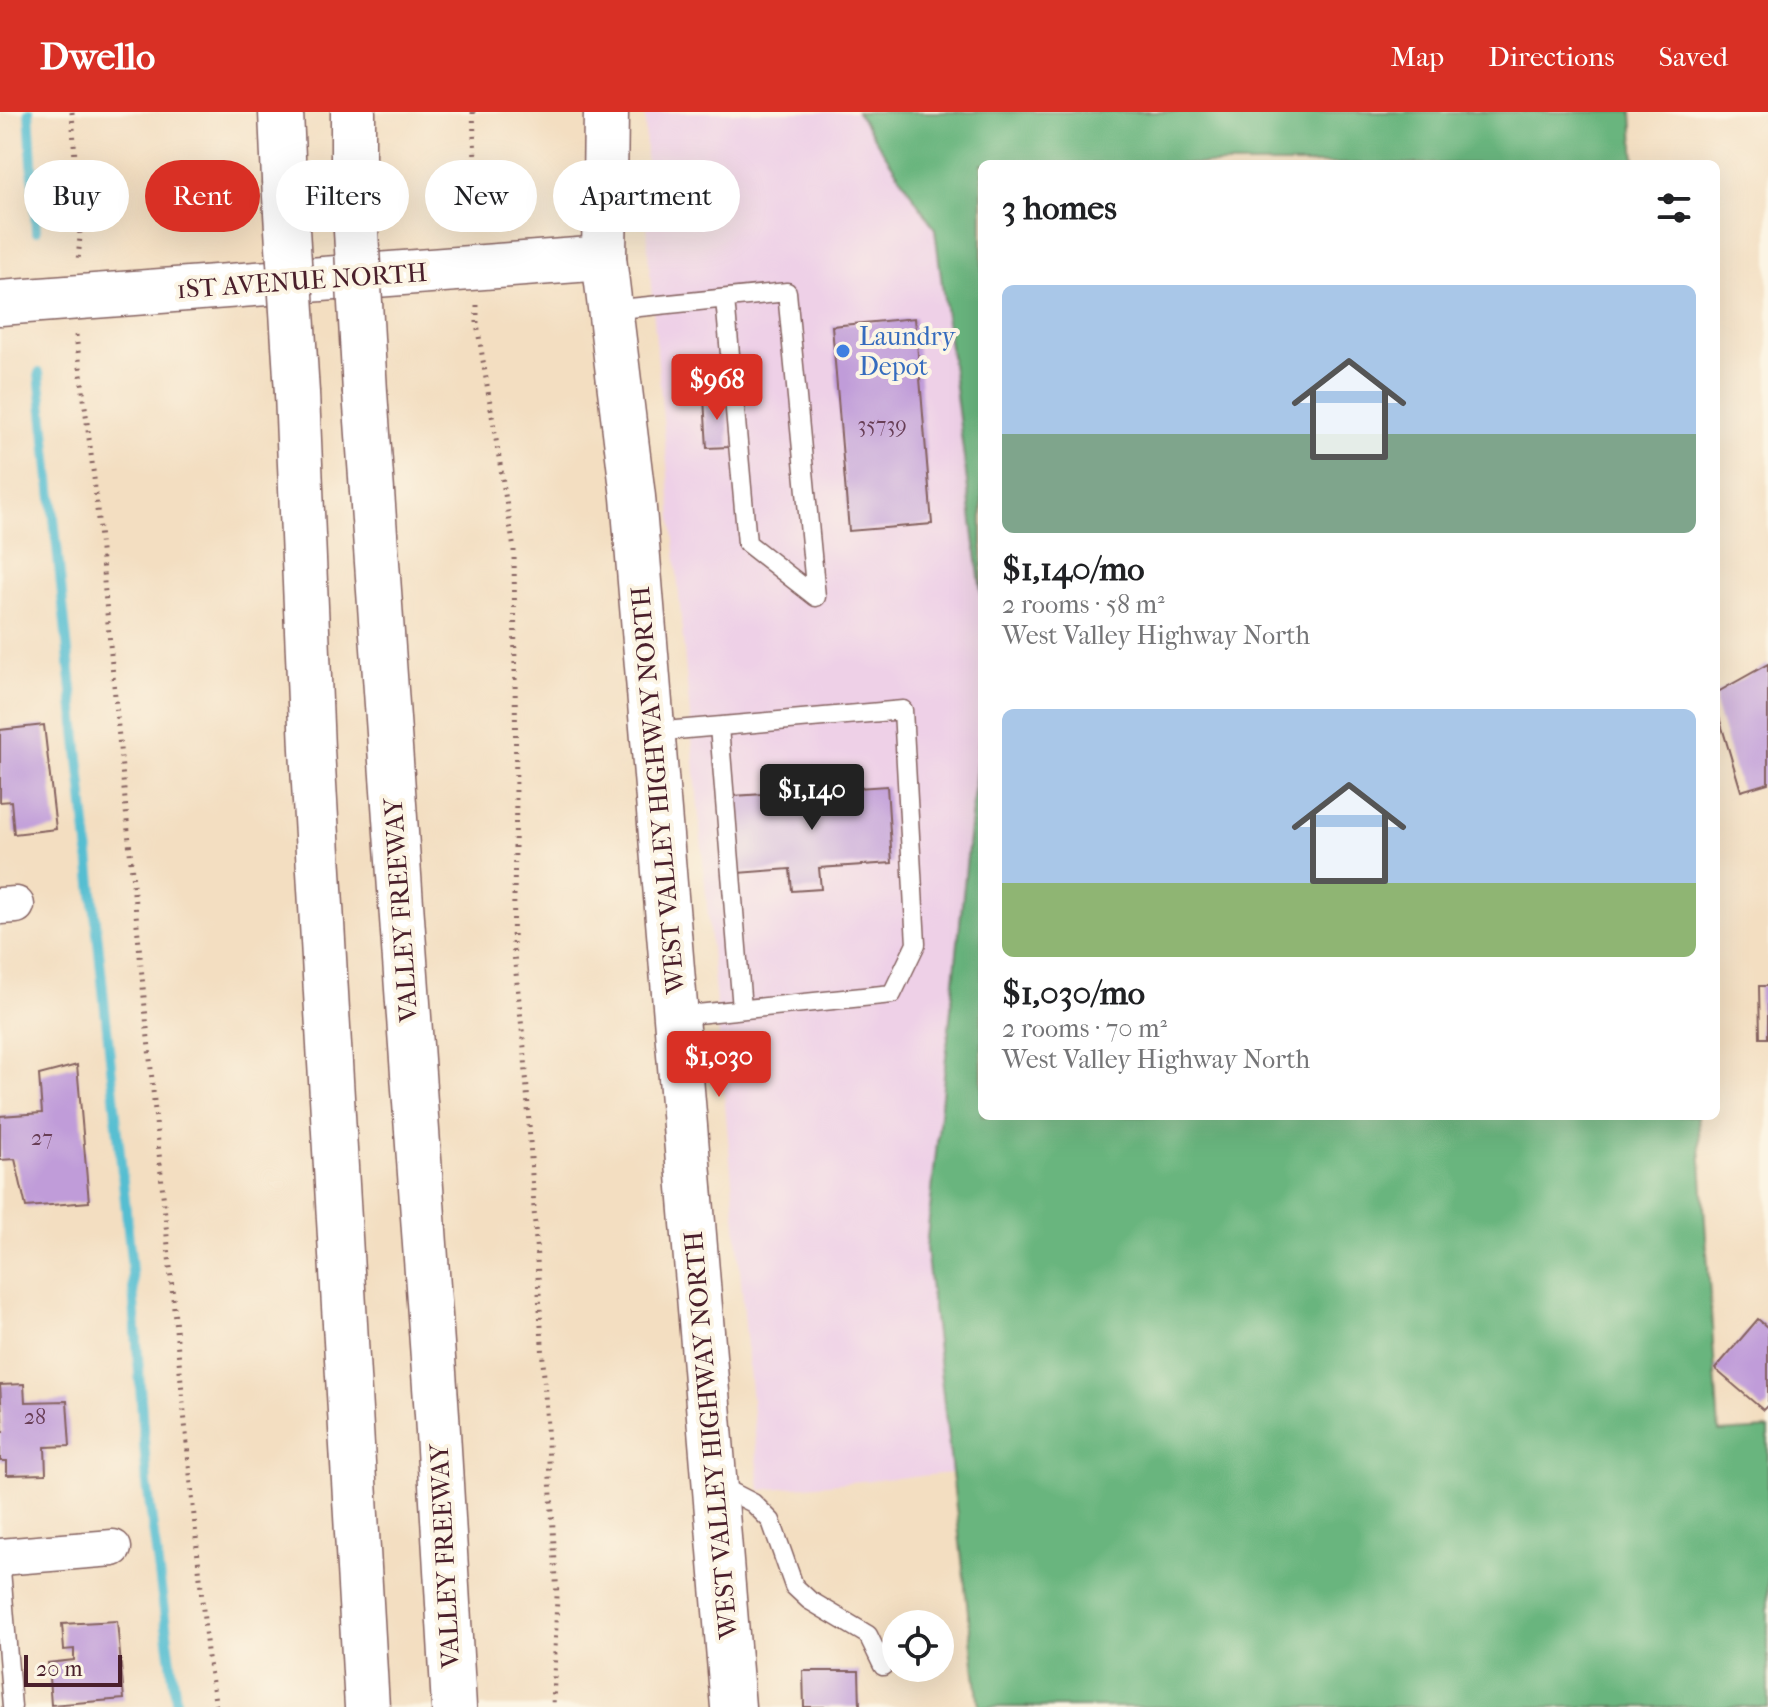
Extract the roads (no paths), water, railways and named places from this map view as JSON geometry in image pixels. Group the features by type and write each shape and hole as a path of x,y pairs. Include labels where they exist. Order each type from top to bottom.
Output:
{"main road":[{"path":"281,112 312,749 367,1707"},
{"name":"VALLEY FREEWAY","path":"353,112 353,177 365,392 437,1415 454,1707"},
{"name":"WEST VALLEY HIGHWAY NORTH","path":"606,112 604,258 633,497 733,1707"},
{"name":"1ST AVENUE NORTH","path":"0,303 604,258"}],"street":[{"path":"0,1557 113,1548"}],"lane":[{"path":"610,310 787,292 816,597 747,543 725,299"},
{"path":"653,732 903,710 916,944 892,994 677,1016"},
{"path":"719,727 742,1009"},
{"path":"715,1484 753,1503 771,1521 794,1586 809,1600 868,1635 882,1664"},
{"path":"0,1557 12,1707"}],"waterway":[{"path":"29,112 32,160"},
{"path":"39,373 131,1259 147,1484 177,1707"}],"place":[{"name":"Laundry Depot","path":"843,351"}]}
